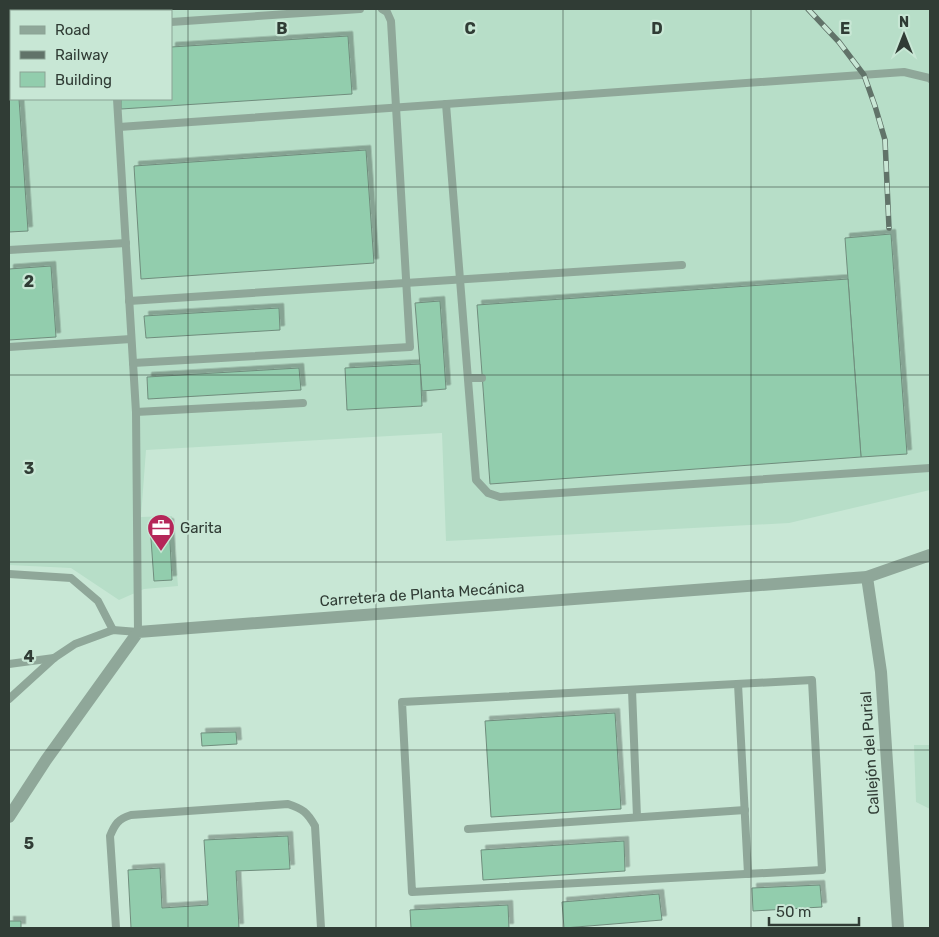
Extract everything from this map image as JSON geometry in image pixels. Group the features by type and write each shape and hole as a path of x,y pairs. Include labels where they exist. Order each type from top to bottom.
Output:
{"street":[{"name":"Carretera de Planta Mecánica","path":"138,632 867,577 930,555"},
{"name":"Callejón del Purial","path":"867,577 881,672 898,928"},
{"path":"9,817 46,760 138,632"}],"lane":[{"path":"172,22 360,9"},
{"path":"133,363 410,347 391,21 387,12 382,9"},
{"path":"119,127 904,72 930,79"},
{"path":"9,699 54,658 75,644 113,630 138,632 136,412 117,100"},
{"path":"446,104 476,480 488,493 500,497 930,468"},
{"path":"9,250 126,242"},
{"path":"129,301 682,265"},
{"path":"9,348 131,339"},
{"path":"468,378 482,378"},
{"path":"136,412 303,403"},
{"path":"9,574 71,578 98,601 113,630"},
{"path":"9,664 54,658"},
{"path":"812,680 822,870 412,892 402,702 632,690 812,680"},
{"path":"738,684 748,874"},
{"path":"632,690 638,817"},
{"path":"116,928 110,836 114,827 122,818 130,814 288,804 300,808 309,816 315,826 320,928"},
{"path":"468,829 745,810"}],"shaded area":[{"path":"9,9 930,9 930,490 789,523 446,541 442,433 146,450 141,517 172,516 178,586 144,589 119,600 71,568 9,565"},
{"path":"914,745 930,745 930,809 916,802"}],"building":[{"path":"9,9 86,9 10,10 10,100 19,100 28,231 9,232"},
{"path":"348,36 352,94 121,109 121,100 172,100 172,47"},
{"path":"366,150 374,263 141,279 134,166"},
{"path":"891,234 907,454 861,457 845,238"},
{"path":"51,266 56,337 9,340 9,269"},
{"path":"848,279 861,457 490,484 477,305"},
{"path":"440,301 446,389 422,391 415,303"},
{"path":"279,308 280,330 146,338 144,316"},
{"path":"420,364 422,406 347,410 345,368"},
{"path":"299,368 301,390 148,399 147,377"},
{"name":"Garita","path":"169,523 172,580 154,581 150,525"},
{"path":"615,713 621,809 491,817 485,721"},
{"path":"236,732 237,744 202,746 201,733"},
{"path":"288,836 290,869 236,871 239,928 131,928 128,870 160,868 162,908 208,905 204,840"},
{"path":"624,841 625,871 483,880 481,850"},
{"path":"820,885 822,907 753,911 752,888"},
{"path":"659,894 662,920 564,928 562,902"},
{"path":"508,905 509,928 411,928 410,910"},
{"path":"9,921 21,921 21,928 9,928"}],"railway":[{"path":"808,9 839,42 864,75 885,140 889,228"}],"place":[{"name":"Garita","path":"161,552"}]}
